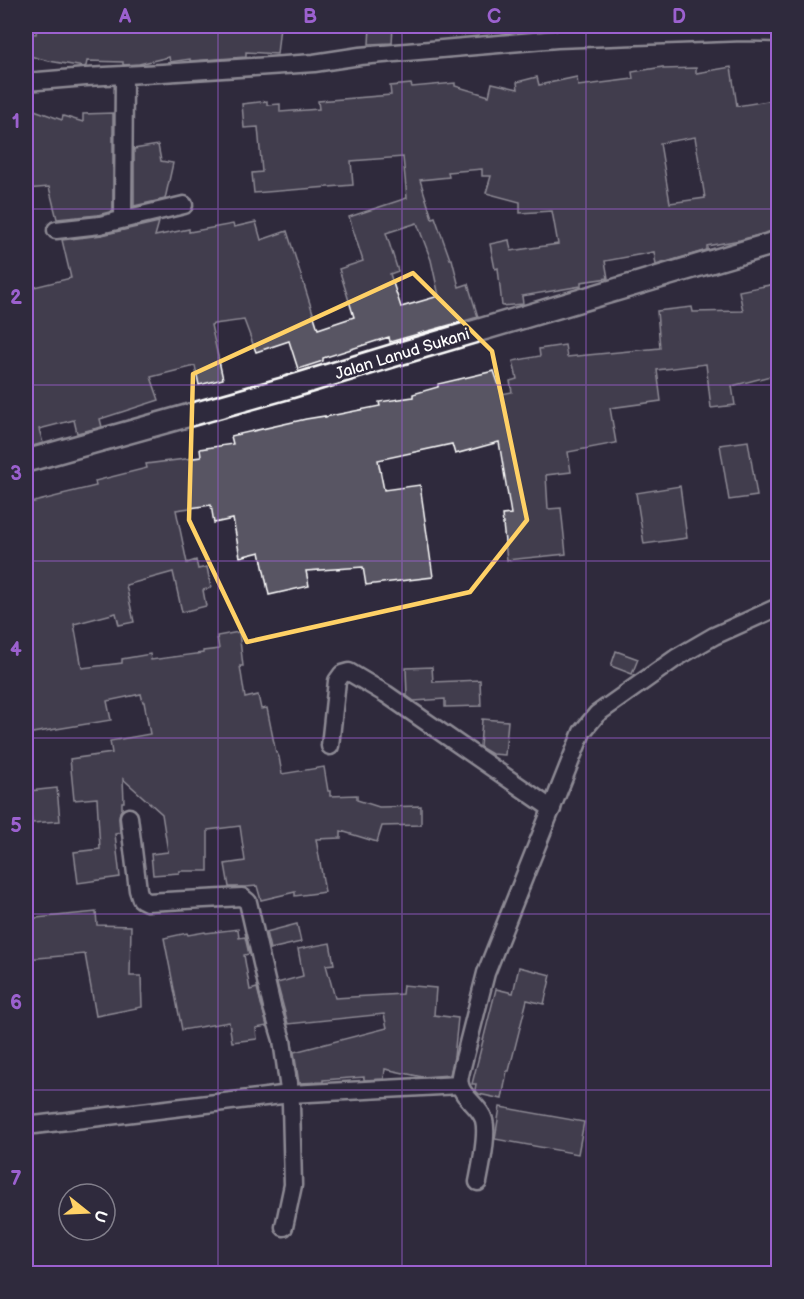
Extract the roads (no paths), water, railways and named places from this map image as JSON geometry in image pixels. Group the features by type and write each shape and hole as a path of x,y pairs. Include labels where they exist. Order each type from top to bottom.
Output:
{"street":[{"path":"26,82 86,76 314,63 360,56 557,39 774,31"},
{"path":"123,219 124,75"},
{"path":"56,230 100,225 184,205"},
{"name":"Jalan Lanud Sukani","path":"26,461 290,387 778,242"},
{"path":"478,1182 484,1144 484,1120 477,1106 459,1085 460,1071 486,973 582,732 597,714 676,658 714,636 778,607"},
{"path":"330,746 337,681 342,674 349,672 386,694 552,809"},
{"path":"129,817 141,899 147,902 242,897 248,902 272,1007 282,1040 290,1094 293,1185 284,1227"},
{"path":"26,1126 290,1094 459,1085"}]}
